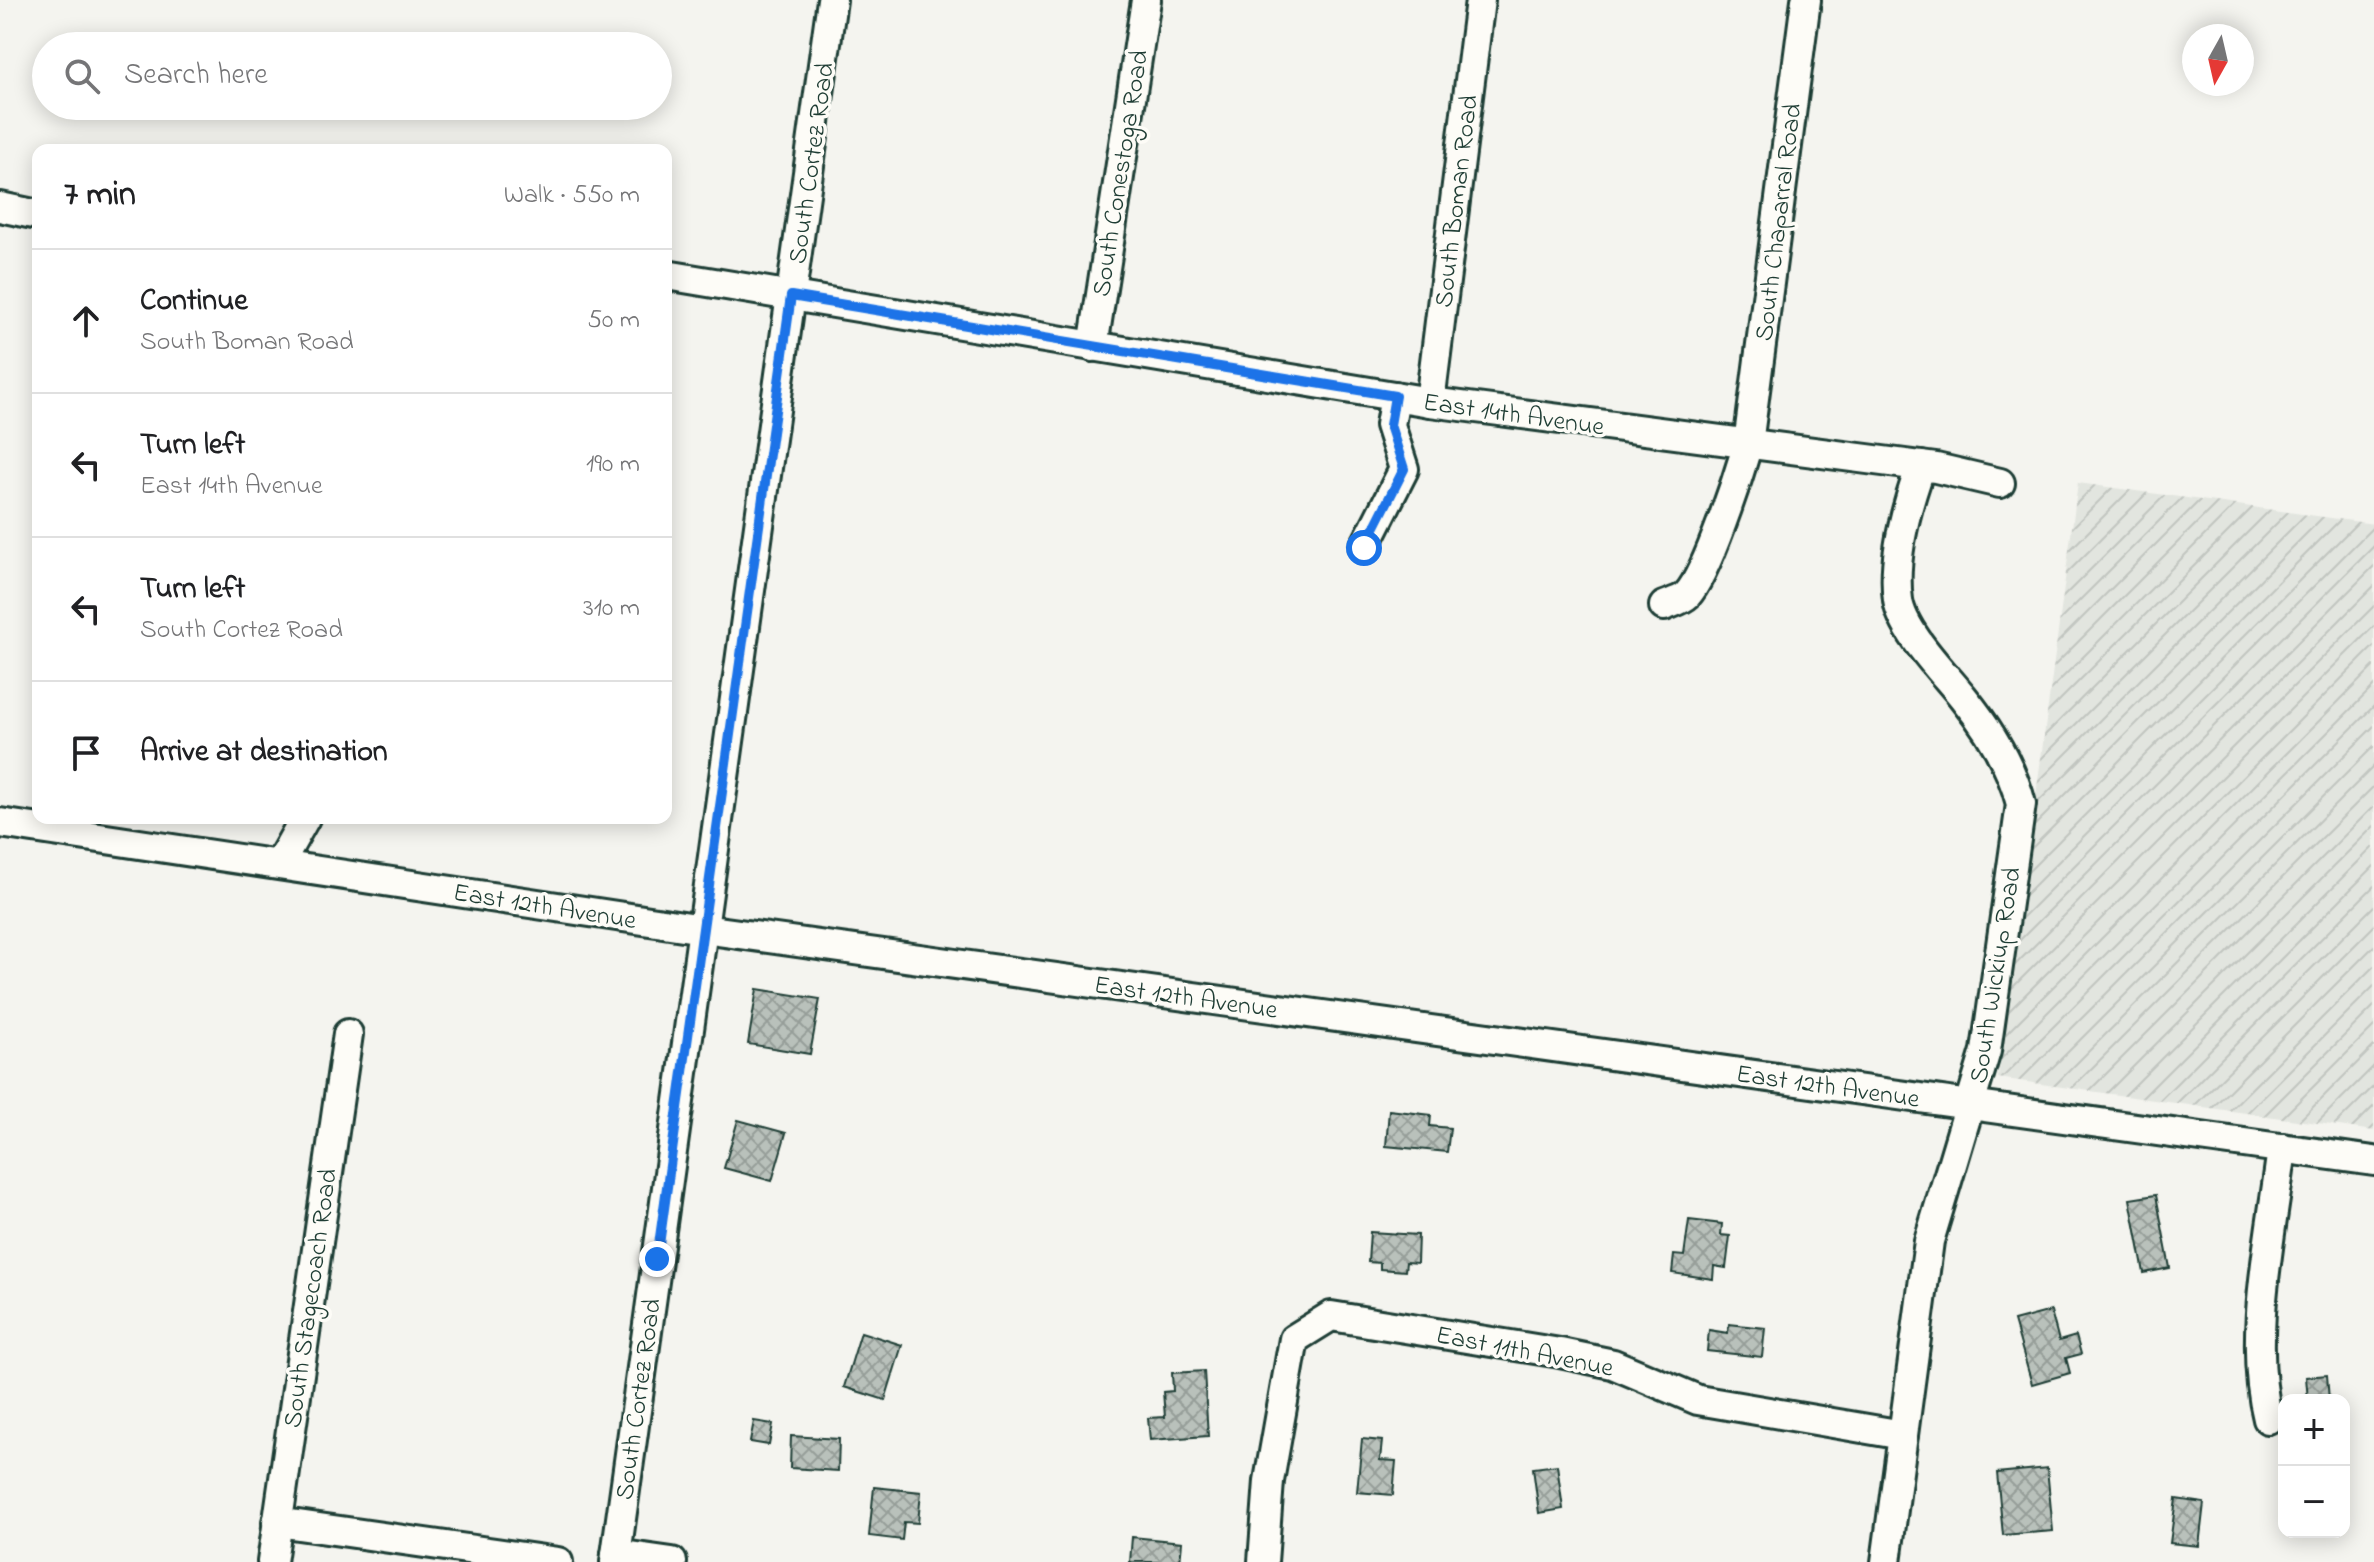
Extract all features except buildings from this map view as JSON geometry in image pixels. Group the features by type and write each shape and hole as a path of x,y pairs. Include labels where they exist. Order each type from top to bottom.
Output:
{"street":[{"name":"South Cortez Road","path":"615,1558 832,0"},
{"name":"South Conestoga Road","path":"1093,347 1146,0"},
{"name":"South Boman Road","path":"1430,402 1480,0"},
{"name":"South Chaparral Road","path":"1664,606 1686,595 1701,569 1734,492 1748,444 1806,0"},
{"path":"0,207 32,214"},
{"name":"East 14th Avenue","path":"672,276 1430,402 1921,466 2000,483"},
{"path":"1364,548 1404,469 1390,425 1395,396"},
{"name":"South Wickiup Road","path":"1886,1562 1929,1241 1986,1051 2021,804 2013,770 1966,701 1921,645 1898,602 1898,557 1921,466"},
{"name":"East 12th Avenue","path":"0,823 32,824"},
{"name":"East 12th Avenue","path":"36,824 72,825 279,864 703,929 2374,1161"},
{"path":"279,864 302,824"},
{"name":"South Stagecoach Road","path":"272,1562 348,1034"},
{"path":"2268,1419 2259,1384 2264,1304 2282,1148"},
{"name":"East 11th Avenue","path":"1263,1562 1269,1481 1294,1339 1331,1316 1613,1364 1698,1400 1903,1435"},
{"path":"277,1522 558,1562"},
{"path":"615,1558 672,1562"}],"shaded area":[{"path":"2078,483 2374,524 2374,1131 1998,1078"}],"route":[{"path":"657,1259 791,296 1395,396 1390,425 1404,469 1364,548"}]}
